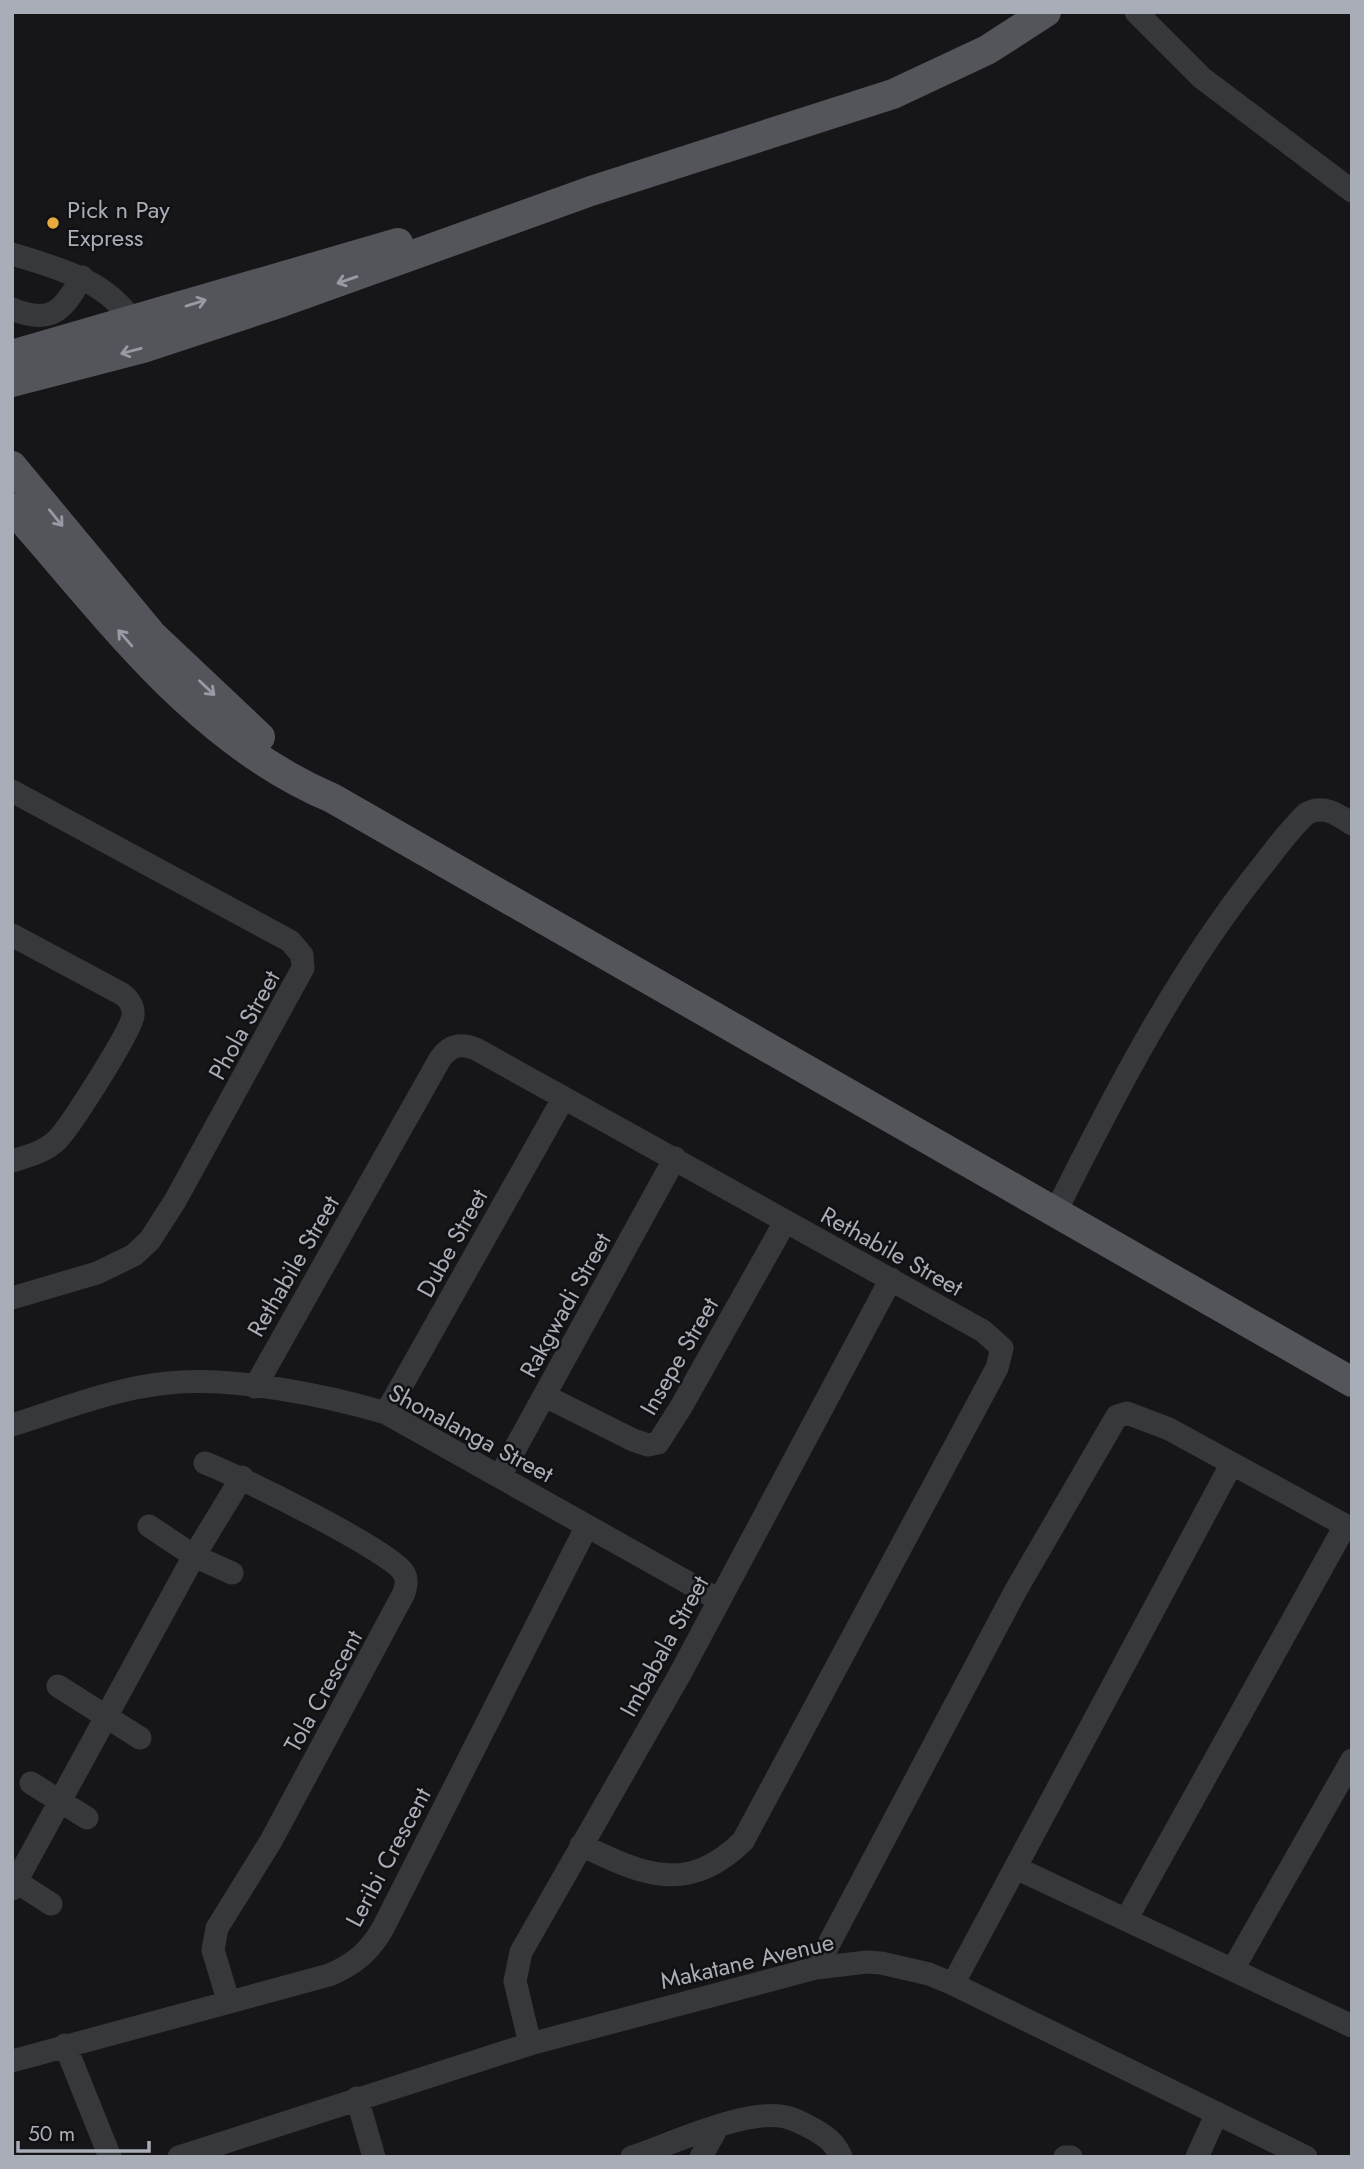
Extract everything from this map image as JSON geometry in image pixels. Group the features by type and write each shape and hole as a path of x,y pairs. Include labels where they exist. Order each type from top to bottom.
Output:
{"main road":[{"path":"12,402 25,379 143,348 355,278 433,246 737,142 893,94 987,50 1046,12"},
{"path":"12,355 133,322 369,251 411,241 433,246"},
{"path":"12,466 153,636 246,726 308,772 332,798"},
{"path":"12,508 148,664 195,710 270,766 332,798 1352,1382"}],"street":[{"path":"1136,12 1202,78 1352,191"},
{"path":"12,254 82,278 124,308 133,322"},
{"path":"12,309 33,318 52,313 69,301 82,278"},
{"name":"Phola Street","path":"12,791 290,941 302,955 303,968 169,1212 150,1240 134,1255 97,1273 12,1298"},
{"path":"1055,1213 1126,1077 1196,955 1223,915 1306,814 1318,808 1324,809 1352,824"},
{"path":"12,935 121,993 131,1005 133,1014 122,1043 58,1139 35,1154 12,1161"},
{"name":"Rethabile Street","path":"255,1387 448,1049 458,1045 476,1049 675,1158 994,1338 1002,1348 989,1384 743,1841 727,1857 712,1865 659,1876 633,1869 581,1845"},
{"name":"Dube Street","path":"386,1413 563,1099"},
{"name":"Rakgwadi Street","path":"500,1476 675,1158"},
{"name":"Insepe Street","path":"545,1396 633,1440 648,1445 658,1443 677,1416 785,1222"},
{"name":"Imbabala Street","path":"530,2044 515,1981 516,1964 719,1600 891,1279"},
{"name":"Shonalanga Street","path":"12,1424 124,1390 200,1381 255,1387 386,1413 500,1476 586,1528 719,1600"},
{"path":"816,1968 1016,1590 1117,1416 1127,1413 1160,1425 1349,1527 1127,1918"},
{"name":"Tola Crescent","path":"205,1463 242,1477 387,1558 401,1569 406,1581 404,1593 372,1657 271,1841 217,1928 213,1950 228,2000"},
{"path":"953,1984 1231,1465"},
{"path":"51,1904 14,1883 61,1802 194,1556 242,1477"},
{"path":"149,1526 194,1556 232,1573"},
{"name":"Leribi Crescent","path":"12,2061 228,2000 329,1975 347,1968 371,1947 586,1528"},
{"path":"58,1686 140,1738"},
{"path":"1233,1969 1352,1760"},
{"path":"31,1783 88,1818"},
{"path":"1016,1868 1350,2020"},
{"name":"Makatane Avenue","path":"179,2157 530,2044 816,1968 867,1962 929,1974 953,1984 1306,2157"},
{"path":"65,2045 110,2157"},
{"path":"357,2098 374,2157"},
{"path":"1197,2157 1217,2113"},
{"path":"632,2157 742,2119 776,2115 788,2117 829,2140 841,2157"},
{"path":"701,2157 717,2128"}],"place":[{"name":"Pick n Pay Express","path":"53,223"}]}
